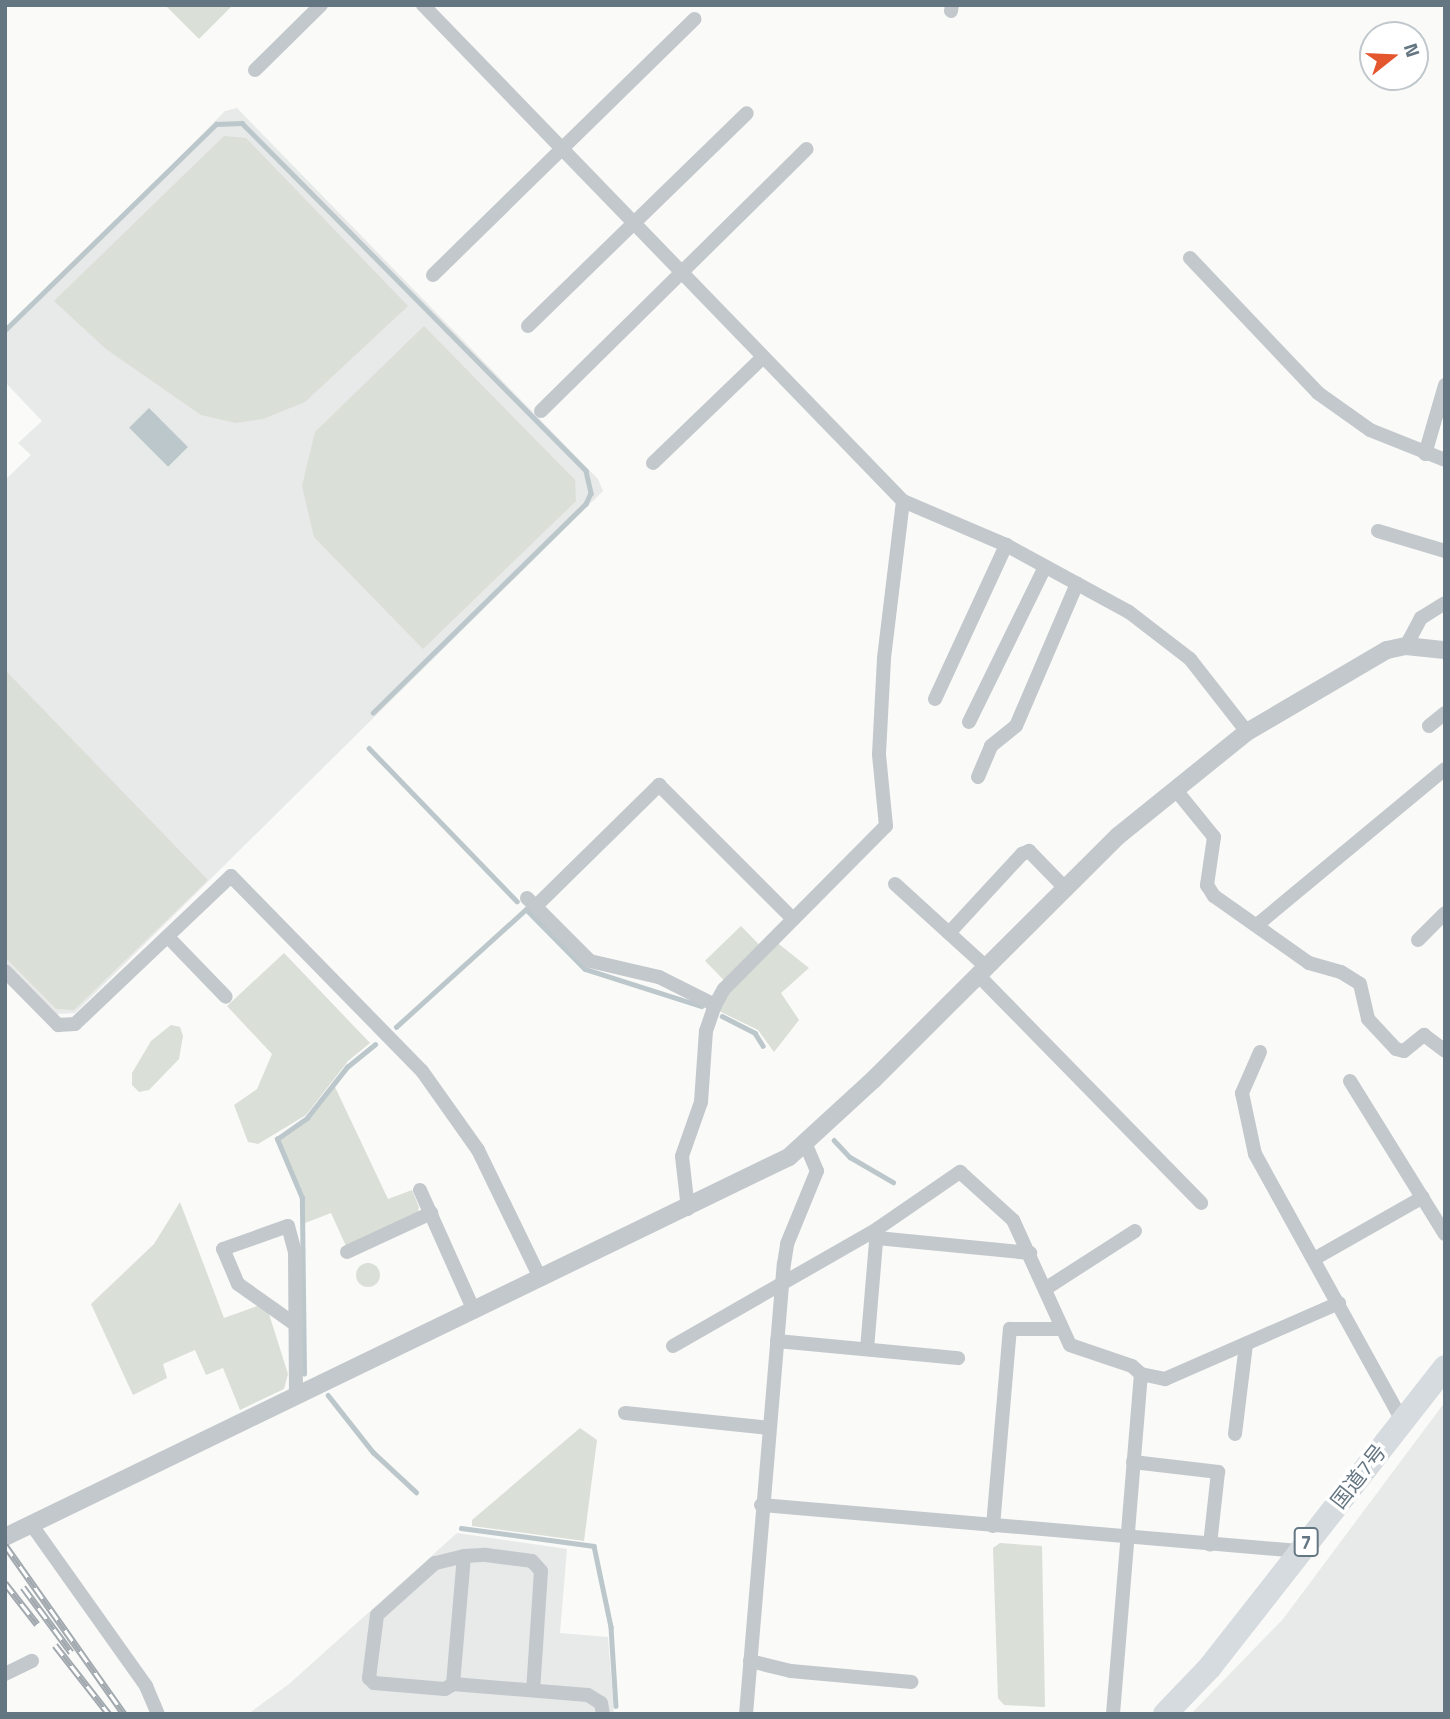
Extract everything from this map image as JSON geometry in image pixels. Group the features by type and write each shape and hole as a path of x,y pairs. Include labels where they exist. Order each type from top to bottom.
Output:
{"highway":[{"name":"国道7号","path":"1165,1714 1210,1667 1445,1367"}],"street":[{"path":"255,70 321,5"},
{"path":"423,5 903,501 1006,545 1166,637 1227,702 1247,732"},
{"path":"433,275 694,19"},
{"path":"527,326 747,113"},
{"path":"541,411 807,149"},
{"path":"1190,258 1318,393 1370,430 1445,460"},
{"path":"653,463 762,357"},
{"path":"1425,454 1445,385"},
{"path":"688,1209 682,1156 701,1102 706,1031 715,1004 724,989 886,826 879,754 884,658 903,501"},
{"path":"1378,531 1445,551"},
{"path":"935,699 1006,545"},
{"path":"969,722 1045,567"},
{"path":"978,777 991,746 1016,726 1077,584"},
{"path":"1406,646 1421,618 1445,603"},
{"path":"5,1537 688,1209 806,1145 1064,887 1175,789 1247,732 1387,650 1406,646 1445,650"},
{"path":"1429,726 1445,713"},
{"path":"1257,925 1445,769"},
{"path":"715,1004 659,977 590,961 531,902 659,785 793,919"},
{"path":"1175,789 1214,837 1207,885 1214,896 1308,963 1341,972 1360,984 1368,1019 1396,1049 1404,1051 1424,1035 1445,1051"},
{"path":"949,933 1022,853 1029,852 1064,887"},
{"path":"5,971 58,1025 75,1024 232,876 422,1072 478,1150 541,1280"},
{"path":"895,884 949,933 1201,1203"},
{"path":"1418,940 1445,913"},
{"path":"168,937 226,997"},
{"path":"1260,1052 1242,1093 1255,1154 1402,1420"},
{"path":"1350,1081 1445,1234"},
{"path":"746,1714 761,1505 787,1244 817,1171 806,1145"},
{"path":"673,1346 782,1283 877,1233 960,1172 1013,1220 1070,1345 1132,1366 1142,1374 1165,1379 1339,1303"},
{"path":"420,1189 474,1311"},
{"path":"1314,1259 1423,1197"},
{"path":"347,1252 431,1213"},
{"path":"296,1325 238,1284 223,1249 288,1226 295,1252 296,1325 296,1396"},
{"path":"1045,1289 1135,1231"},
{"path":"877,1233 1030,1253"},
{"path":"867,1349 877,1233"},
{"path":"993,1527 1010,1329 1062,1329"},
{"path":"777,1341 958,1358"},
{"path":"1235,1434 1245,1344"},
{"path":"1113,1714 1142,1374"},
{"path":"625,1413 769,1428"},
{"path":"1133,1462 1218,1472 1210,1545"},
{"path":"761,1505 1126,1539 1299,1551"},
{"path":"31,1524 146,1686 158,1714"},
{"path":"453,1684 464,1556"},
{"path":"533,1690 541,1571 538,1564 464,1556 435,1563 377,1615 373,1624 369,1678 374,1683 445,1689 453,1684 588,1695 601,1703 603,1714"},
{"path":"5,1674 32,1661"},
{"path":"750,1661 791,1671 911,1682"}],"shaded area":[{"path":"165,5 233,5 199,39"},
{"path":"237,108 598,479 603,491 75,1013 57,1014 5,961 5,480 31,455 18,443 42,421 5,382 5,334 225,111"},
{"path":"224,136 246,138 408,306 305,402 263,419 236,423 201,415 106,349 54,301"},
{"path":"424,326 575,480 576,501 423,649 314,537 302,486 315,432"},
{"path":"149,408 188,447 168,467 129,428"},
{"path":"5,670 208,880 74,1010 56,1009 5,957"},
{"path":"741,926 761,947 725,982 705,961"},
{"path":"775,941 809,968 781,993 799,1020 774,1052 758,1030 717,1010 726,992"},
{"path":"284,953 370,1043 348,1061 306,1115 258,1144 248,1142 234,1105 257,1089 272,1054 227,1006"},
{"path":"171,1025 180,1027 183,1036 179,1059 149,1090 139,1092 132,1085 132,1073 151,1041"},
{"path":"335,1087 388,1199 412,1190 419,1207 418,1212 346,1246 331,1213 305,1223 304,1196 280,1140 311,1118"},
{"path":"180,1202 224,1318 260,1305 269,1314 288,1374 284,1389 240,1410 223,1368 206,1375 195,1350 163,1364 167,1378 133,1395 91,1304 154,1244"},
{"path":"368,1263 376,1267 380,1275 376,1283 368,1287 360,1283 356,1275 360,1267"},
{"path":"1445,1402 1445,1714 1191,1714 1283,1619"},
{"path":"580,1428 597,1440 584,1541 472,1526 472,1520"},
{"path":"457,1533 567,1549 560,1633 608,1637 614,1714 248,1714 289,1684"},
{"path":"1000,1543 1042,1546 1045,1707 1004,1705 998,1698 993,1548"}],"waterway":[{"path":"5,330 216,124 242,123 586,471 591,493 586,504 373,713"},
{"path":"369,748 517,901"},
{"path":"396,1027 526,909"},
{"path":"528,911 585,969 701,1006"},
{"path":"722,1016 755,1033 763,1046"},
{"path":"304,1374 302,1198 277,1139 307,1118 347,1067 375,1044"},
{"path":"834,1140 850,1157 893,1182"},
{"path":"328,1395 373,1452 416,1492"},
{"path":"461,1528 594,1546 611,1627 616,1706"}],"railway":[{"path":"5,1545 124,1714"},
{"path":"5,1583 37,1624"},
{"path":"23,1587 71,1652"},
{"path":"55,1645 109,1714"}]}
